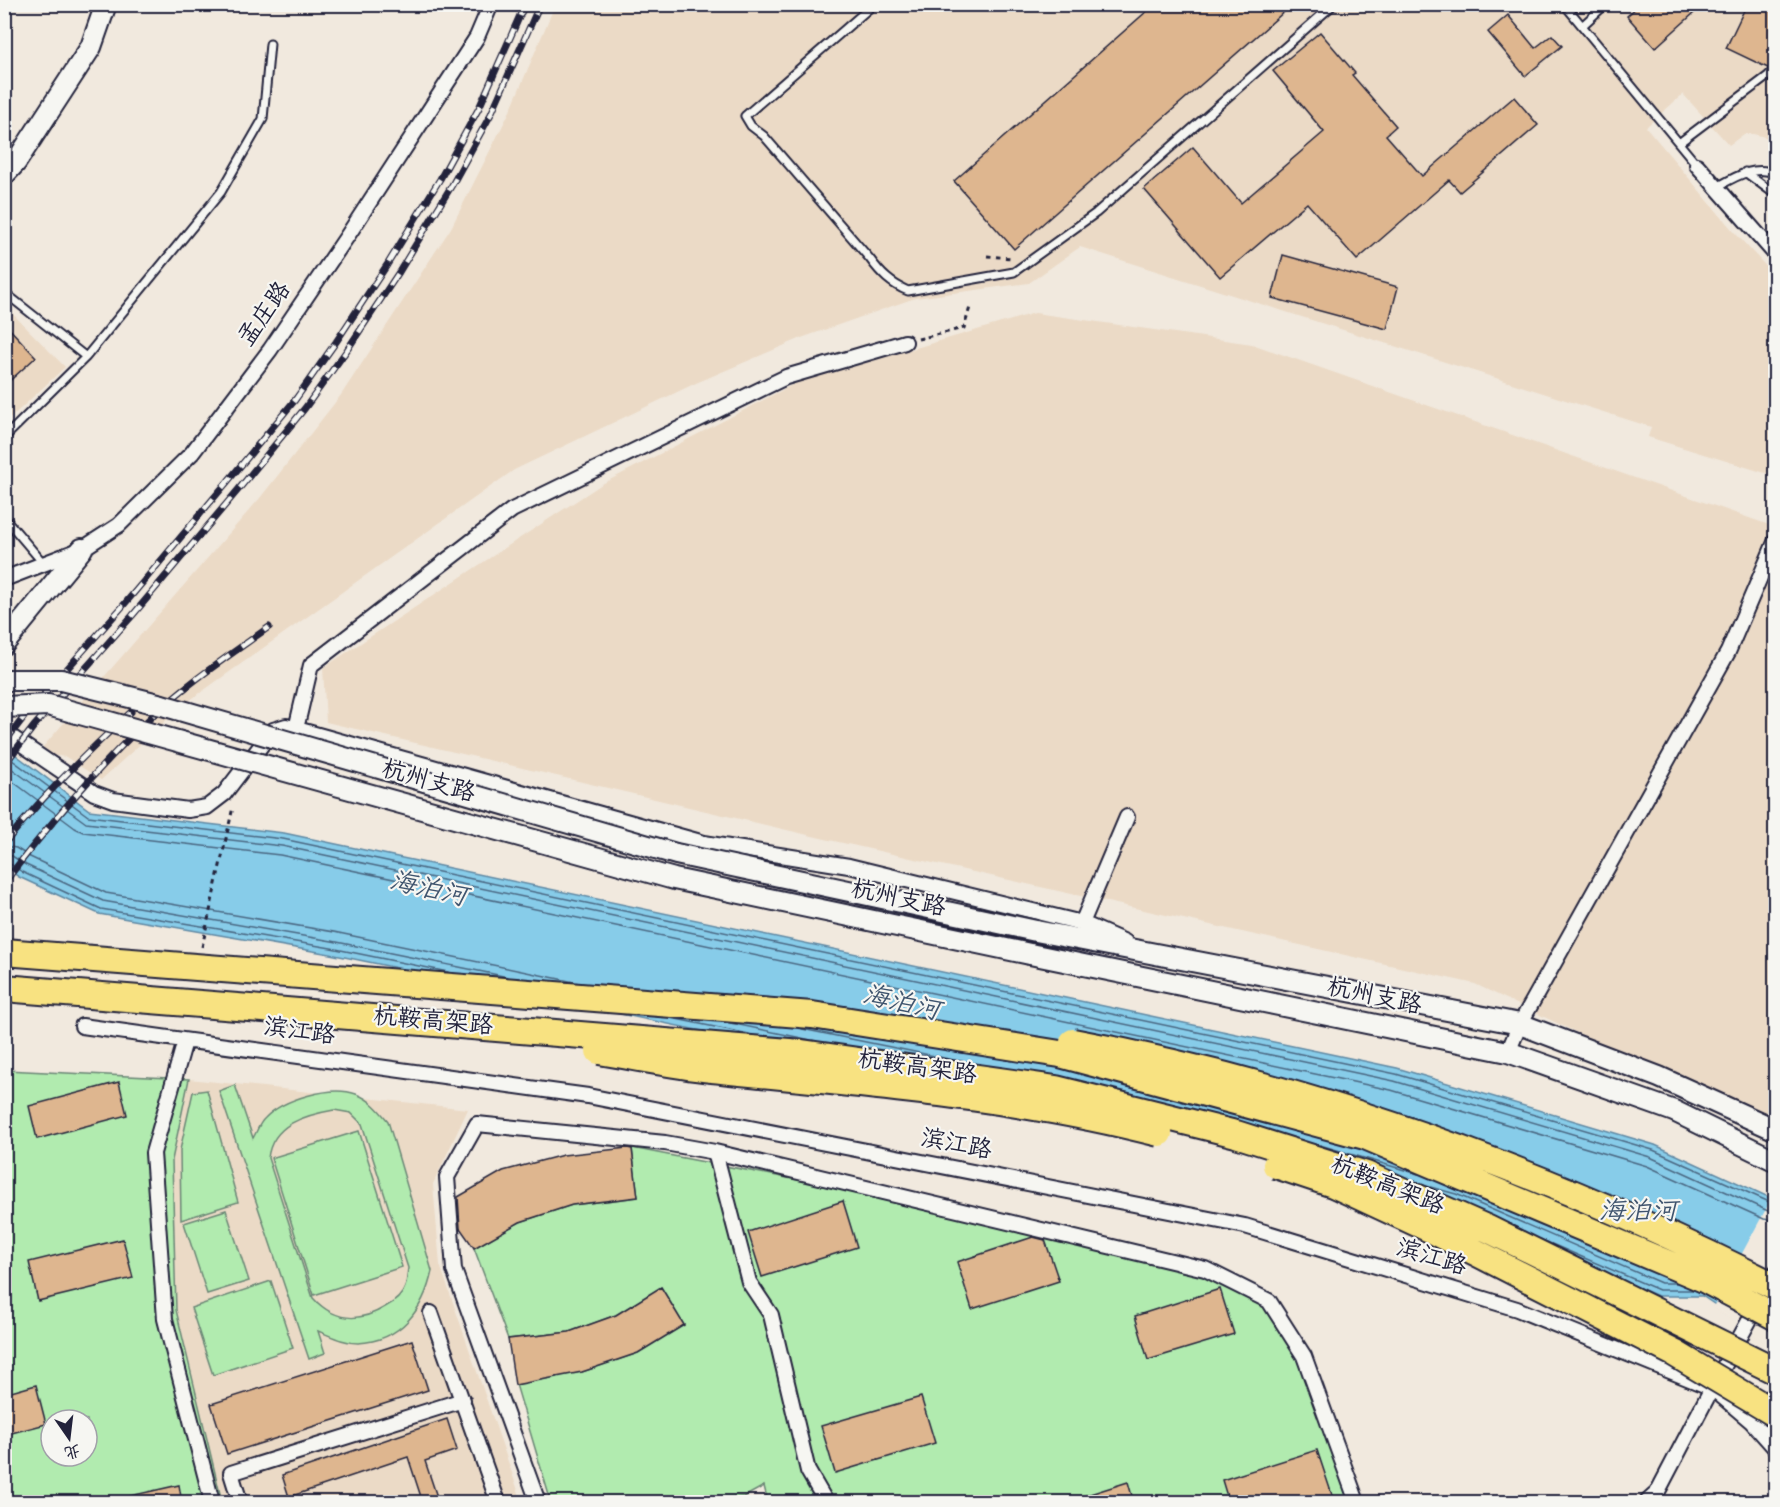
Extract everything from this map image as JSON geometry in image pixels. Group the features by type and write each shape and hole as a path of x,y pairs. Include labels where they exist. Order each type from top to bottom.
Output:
{"highway":[{"name":"杭鞍高架路","path":"4,952 812,1015 1060,1054 1365,1136 1704,1279 1776,1317"},
{"name":"杭鞍高架路","path":"4,987 802,1053 1056,1089 1236,1134 1366,1175 1468,1220 1776,1371"},
{"path":"766,1012 934,1021 1026,1034 1127,1052 1242,1080 1369,1118 1534,1178 1608,1207 1776,1287"},
{"path":"404,1020 710,1069 948,1092 1061,1112 1247,1155 1333,1184 1432,1230 1674,1353 1776,1414"}],"main road":[{"path":"4,175 16,162 91,47 106,4"},
{"path":"4,644 82,549"},
{"name":"杭州支路","path":"4,680 61,680 162,705 676,854 1036,931 1520,1024 1659,1077 1776,1130"},
{"name":"杭州支路","path":"4,707 48,705 674,879 1508,1052 1674,1111 1776,1161"}],"street":[{"name":"孟庄路","path":"4,579 82,549 119,525 192,453 270,350 348,236 477,37 491,4"},
{"path":"1697,165 1776,255"},
{"path":"296,729 310,665 512,510 786,376 905,342"},
{"path":"1508,1052 1520,1024 1728,652 1776,540"},
{"path":"4,732 94,793 113,800 188,810 207,807 224,794 273,730 286,726 704,843 849,866 1082,923 1149,953"},
{"path":"1082,923 1127,817"},
{"name":"滨江路","path":"82,1026 588,1096 1245,1226 1517,1309 1712,1388 1752,1422 1776,1449"},
{"path":"185,1041 153,1153 165,1319 212,1503"},
{"path":"538,1503 454,1270 447,1177 477,1124 665,1143 715,1152 1204,1269 1269,1301 1304,1356 1357,1503"},
{"path":"715,1152 749,1282 771,1316 808,1471 826,1503"},
{"path":"1647,1503 1657,1493 1721,1370 1776,1272"},
{"path":"431,1313 498,1503"},
{"path":"240,1503 231,1473 463,1400"}],"lane":[{"path":"874,4 746,116 751,126 776,149 882,275 898,287 908,291 1014,272 1096,213 1334,4"},
{"path":"1564,4 1697,165"},
{"path":"1582,26 1606,4"},
{"path":"4,438 86,357 221,192 263,119 270,44"},
{"path":"1679,143 1776,68"},
{"path":"1716,188 1745,172 1768,171 1776,174"},
{"path":"1745,172 1776,195"},
{"path":"4,292 86,357"},
{"path":"4,517 44,564"}],"path":[{"path":"905,342 964,328 970,307"},
{"path":"200,954 234,804"}],"shaded area":[{"path":"555,5 1775,5 1775,124 1769,138 1744,134 1729,145 1683,94 1646,127 1735,233 1775,276 1775,476 1648,437 1651,427 1080,247 1029,283 915,298 804,337 696,383 514,470 183,705 101,780 66,757 50,755 42,748 260,498 341,395 451,228 510,111"},
{"path":"5,306 65,367 5,423"},
{"path":"1035,313 1252,344 1775,527 1775,1127 1475,984 825,839 326,722 323,668 602,484 796,383"},
{"path":"189,1079 468,1109 433,1184 440,1265 522,1502 222,1502 176,1310 172,1160"}],"green space":[{"path":"5,1070 189,1079 172,1160 176,1310 222,1502 5,1502"},
{"path":"235,1085 253,1138 261,1122 283,1105 308,1096 334,1091 361,1096 378,1109 388,1121 432,1271 423,1298 416,1310 398,1329 373,1341 358,1343 343,1341 318,1331 325,1353 309,1359 219,1091","holes":["334,1110 351,1113 362,1124 408,1268 405,1287 397,1299 366,1316 356,1317 338,1315 321,1306 313,1298 268,1158 276,1137 283,1129 301,1118"]},
{"path":"207,1090 238,1202 181,1220 180,1150 193,1092"},
{"path":"359,1131 402,1267 314,1295 271,1158"},
{"path":"632,1148 875,1195 1205,1269 1269,1301 1304,1356 1353,1502 768,1502 764,1486 744,1497 687,1502 551,1502 515,1381 582,1372 638,1353 684,1325 661,1287 616,1315 569,1332 508,1339 474,1248 520,1222 572,1205 638,1197"},
{"path":"226,1210 249,1281 207,1294 184,1223"},
{"path":"271,1281 293,1348 213,1375 191,1308"}],"water":[{"name":"海泊河","path":"4,746 89,810 284,833 1397,1068 1655,1145 1775,1200 1775,1345 1702,1296 1658,1296 1450,1206 1191,1132 330,954 99,914 19,877 5,867"}],"pier":[{"path":"1773,1196 1776,1197 1775,1337 1771,1345 1713,1307"}],"building":[{"path":"1155,4 1293,4 1014,249 954,181"},
{"path":"1640,4 1704,4 1655,48 1627,16"},
{"path":"1747,4 1776,4 1776,60 1768,68 1726,48"},
{"path":"1508,15 1535,48 1552,35 1562,46 1525,76 1488,32"},
{"path":"1320,32 1355,73 1352,75 1396,126 1386,135 1422,176 1514,97 1538,125 1460,192 1449,180 1357,260 1307,203 1220,277 1144,189 1193,147 1241,203 1324,132 1273,71"},
{"path":"1283,255 1398,287 1387,329 1272,298"},
{"path":"4,323 36,357 4,386"},
{"path":"119,1082 127,1115 37,1139 29,1106"},
{"path":"632,1149 638,1197 572,1205 520,1222 474,1248 460,1228 458,1197 503,1171 563,1155"},
{"path":"843,1201 857,1247 762,1277 748,1232"},
{"path":"1033,1237 1045,1240 1059,1281 972,1309 957,1262"},
{"path":"123,1239 133,1278 38,1301 29,1262"},
{"path":"661,1287 684,1325 638,1353 582,1372 515,1385 508,1339 569,1332 616,1315"},
{"path":"1220,1289 1234,1334 1148,1360 1135,1316"},
{"path":"412,1340 428,1390 227,1454 211,1404"},
{"path":"36,1385 42,1408 39,1408 39,1426 4,1435 4,1394"},
{"path":"921,1397 935,1443 835,1473 821,1426"},
{"path":"447,1419 457,1450 425,1461 439,1503 423,1503 408,1457 289,1497 282,1475"},
{"path":"1317,1450 1333,1498 1320,1503 1229,1503 1222,1480"},
{"path":"1128,1482 1134,1503 1075,1503 1074,1499"},
{"path":"179,1485 182,1503 130,1503 130,1496"}],"railway":[{"path":"4,743 228,481 295,400 336,342 440,179 479,108 525,4"},
{"path":"4,765 35,725 132,616 238,490 305,408 347,350 399,272 452,185 491,114 540,4"},
{"path":"4,883 72,800 146,722 190,684 269,627"},
{"path":"4,844 65,775 131,712"}]}
